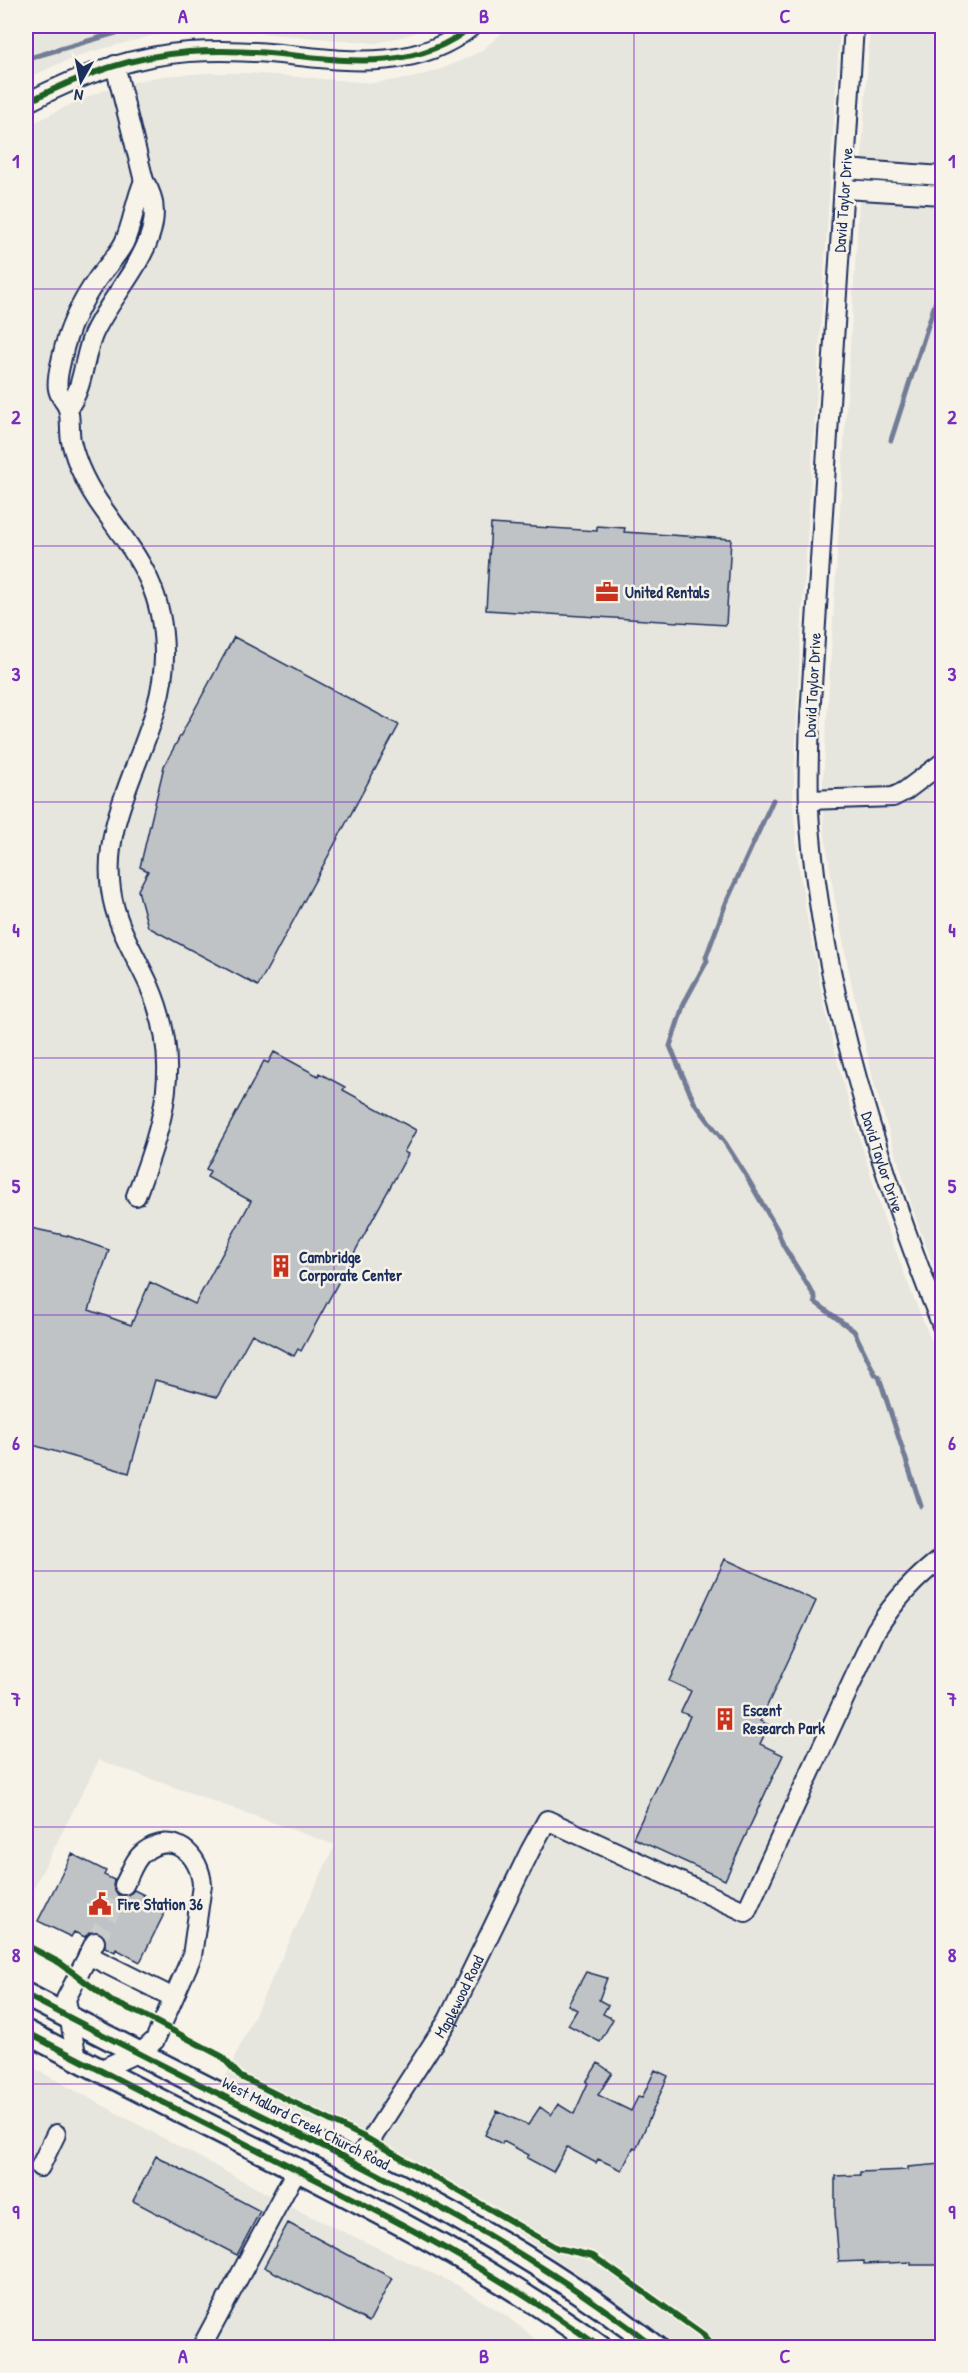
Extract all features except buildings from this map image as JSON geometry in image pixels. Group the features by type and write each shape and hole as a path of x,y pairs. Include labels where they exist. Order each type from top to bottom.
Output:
{"main road":[{"name":"West Mallard Creek Church Road","path":"26,1995 356,2163 519,2253 574,2288 656,2348"},
{"path":"26,2032 297,2169 464,2258 513,2287 601,2348"}],"street":[{"path":"26,104 69,82 115,65 174,53 216,51 381,62 433,48 472,26"},
{"name":"David Taylor Drive","path":"854,26 810,717 811,836 825,930 849,1041 888,1184 942,1326"},
{"path":"115,65 144,181 152,194 154,210 147,244 139,263 111,302 98,326 88,351 78,393 68,408 71,440 82,475 90,490 125,538 152,583 163,637 164,667 159,693 117,817 110,858 114,908 125,940 158,1004 168,1070 166,1099 159,1132 136,1196"},
{"path":"845,170 942,176"},
{"path":"922,194 923,175"},
{"path":"844,189 942,195"},
{"path":"809,801 893,797 906,791 942,763"},
{"name":"Maplewood Road","path":"356,2163 417,2072 448,2020 547,1820 746,1912 876,1630 896,1602 922,1574 942,1558"},
{"path":"100,2070 137,2052 155,2040 192,1956 202,1885 200,1868 190,1852 176,1845 164,1845 149,1849 140,1856 124,1885"},
{"path":"77,2058 68,2017 67,1994 91,1948 172,1997"},
{"path":"40,2168 56,2134"},
{"path":"201,2348 297,2169"}],"shaded area":[{"path":"26,26 431,26 408,35 376,43 224,30 151,36 90,52 26,79"},
{"path":"510,26 840,26 799,665 793,800 798,862 806,912 841,1076 884,1219 942,1366 942,2347 678,2347 572,2270 470,2201 344,2131 302,2118 223,2082 335,1845 99,1760 26,1903 26,127 71,104 115,86 162,76 248,73 373,83 412,78 439,70 481,51"},
{"path":"870,26 942,26 942,1288 916,1219 875,1087 834,895 824,829 822,798"},
{"path":"26,2064 297,2210 457,2285 505,2315 546,2347 26,2347"}],"waterway":[{"path":"26,59 140,26"},
{"path":"891,440 942,282"},
{"path":"773,800 726,903 706,957 707,961 684,1003 670,1046 694,1102 726,1144 745,1174 777,1229 783,1245 815,1297 815,1302 854,1331 875,1374 879,1377 921,1506"}],"tunnel":[{"path":"95,1942 124,1885"}],"cycle path":[{"path":"26,103 65,84 105,69 167,54 223,51 330,59 380,60 428,51 451,41 472,26"},
{"path":"26,1945 60,1963 111,2001 221,2056 241,2077 370,2140 557,2248 593,2256 704,2335 711,2348"},
{"path":"26,1995 460,2219 561,2280 656,2348"},
{"path":"26,2032 437,2244 521,2293 601,2348"}],"place":[{"name":"United Rentals","path":"607,592"},
{"name":"Cambridge Corporate Center","path":"281,1266"},
{"name":"Escent Research Park","path":"725,1719"},
{"name":"Fire Station 36","path":"100,1904"}]}
